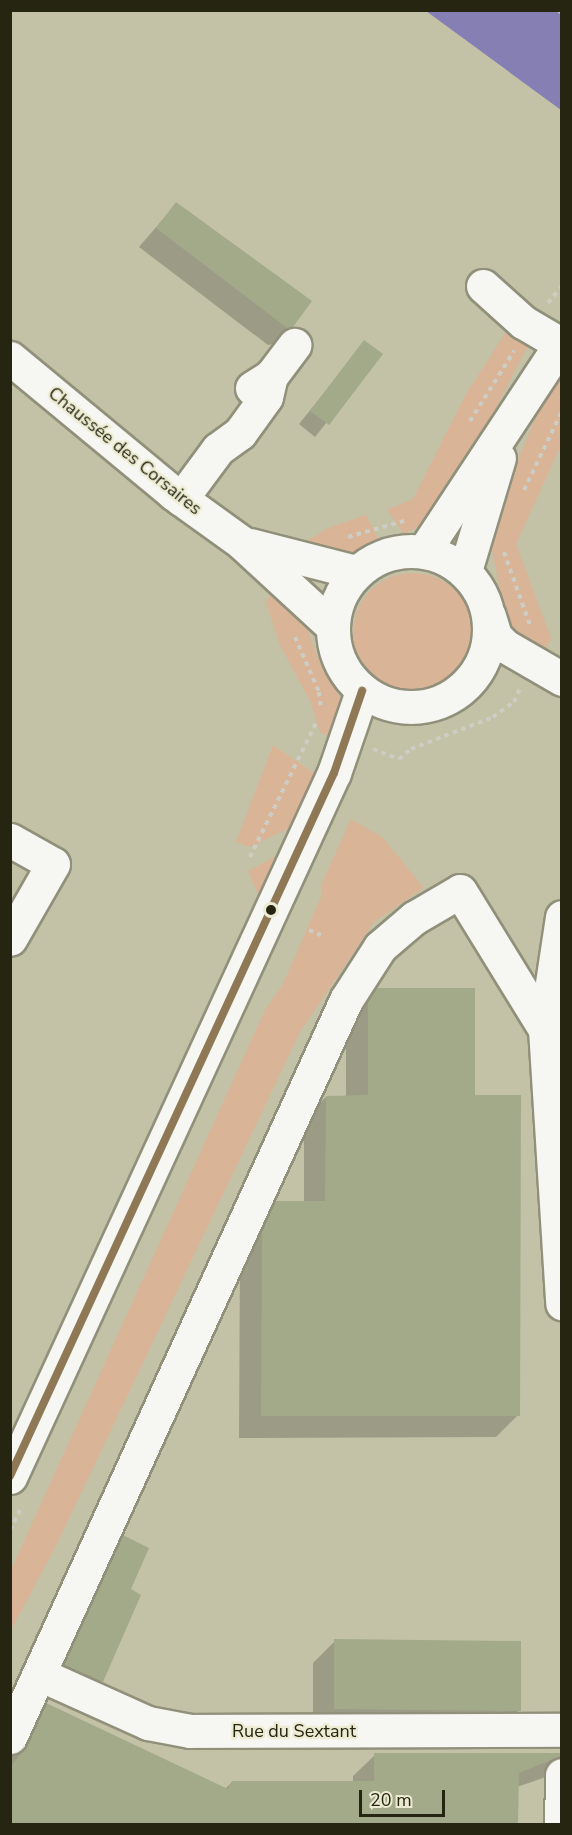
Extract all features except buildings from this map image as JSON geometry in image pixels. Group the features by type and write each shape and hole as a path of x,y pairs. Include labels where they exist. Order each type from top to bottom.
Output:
{"street":[{"path":"424,551 561,344 523,322 483,286"},
{"path":"181,499 218,449 229,419 253,388 271,376 294,345"},
{"name":"Chaussée des Corsaires","path":"10,358 181,499 241,542 332,626"},
{"path":"465,571 504,433"},
{"name":"Chaussée des Corsaires","path":"241,542 356,572"},
{"path":"489,616 488,642 479,667 456,693 426,705 394,705 362,691 340,662 332,626 335,606 356,572 390,553 424,551 445,558 465,571 484,599 495,636 505,646 561,679"},
{"path":"479,667 532,684 561,705"},
{"path":"10,1477 334,773 362,691"},
{"path":"10,840 53,864 10,939"},
{"path":"10,1737 346,1000 380,947 414,918 460,891 545,1029"},
{"path":"561,917 545,1029 561,1303"},
{"name":"Rue du Sextant","path":"39,1674 148,1723 190,1731 561,1730"},
{"path":"561,1775 561,1824"}],"path":[{"path":"250,857 318,717"},
{"path":"370,748 399,759"},
{"path":"309,930 321,935"}],"shaded area":[{"path":"426,11 556,11 561,15 561,110"},
{"path":"508,329 528,340 528,346 439,517 404,534 387,510 413,499 466,394"},
{"path":"554,374 561,374 561,445 516,544 551,638 541,660 515,638 506,620 490,540 512,474"},
{"path":"366,515 380,542 359,555 332,560 302,544 328,528"},
{"path":"413,573 436,577 456,590 469,610 473,633 469,656 456,676 436,689 413,693 390,689 370,676 357,656 353,633 357,610 370,590 390,577"},
{"path":"275,588 299,608 322,668 339,696 342,721 337,741 320,732 311,703 279,643 266,602"},
{"path":"273,745 317,775 295,825 250,847 236,842"},
{"path":"351,819 383,838 424,888 374,922 300,1032 56,1546 11,1630 11,1570 265,1010 283,984 321,897 322,883"},
{"path":"278,855 260,899 248,871"}],"transit line":[{"path":"10,1476 334,773 362,691"}]}
